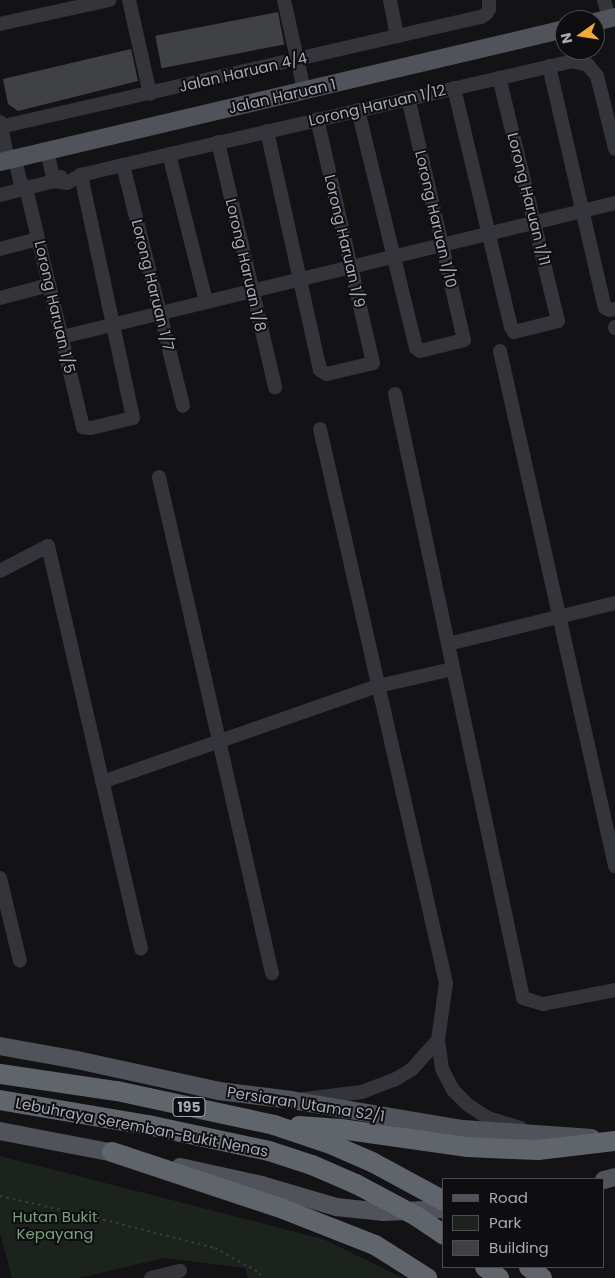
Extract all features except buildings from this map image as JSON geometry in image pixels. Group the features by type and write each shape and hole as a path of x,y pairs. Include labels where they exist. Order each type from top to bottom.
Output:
{"highway":[{"name":"Lebuhraya Seremban-Bukit Nenas","path":"0,1074 117,1091 274,1125 333,1145 372,1162 442,1199"},
{"name":"Lebuhraya Seremban-Bukit Nenas","path":"0,1100 148,1125 269,1151 312,1165 356,1184 416,1216 442,1234"},
{"path":"274,1125 341,1129 468,1147 512,1149 538,1150 615,1140"},
{"path":"112,1152 283,1209 366,1242 427,1278"},
{"path":"487,1268 499,1278"},
{"path":"529,1268 542,1278"}],"main road":[{"name":"Jalan Haruan 1","path":"12,160 555,31"},
{"name":"Persiaran Utama S2/1","path":"0,1046 220,1090 463,1129 615,1140"},
{"path":"0,1131 112,1152 262,1185 336,1206 384,1212 442,1209"}],"street":[{"path":"0,24 110,0"},
{"path":"129,0 150,94"},
{"path":"284,0 304,90"},
{"path":"390,0 398,36"},
{"path":"604,0 606,19"},
{"name":"Jalan Haruan 4/4","path":"0,125 150,94 398,36 487,7"},
{"name":"Lorong Haruan 1/12","path":"0,195 54,181 65,174 81,175 572,61 588,66 597,76 615,149"},
{"path":"549,66 605,308 615,309"},
{"name":"Lorong Haruan 1/11","path":"489,234 511,327 514,332 558,321 499,78"},
{"path":"454,88 489,234"},
{"name":"Lorong Haruan 1/10","path":"394,256 416,348 420,350 464,340 408,98"},
{"path":"358,110 394,256"},
{"name":"Lorong Haruan 1/9","path":"300,278 320,370 328,374 373,363 317,119"},
{"name":"Lorong Haruan 1/5","path":"0,125 12,160 29,179 26,188 83,427 91,428 133,418 112,324"},
{"path":"266,131 300,278"},
{"name":"Lorong Haruan 1/8","path":"218,142 275,387"},
{"path":"48,151 54,181"},
{"path":"169,154 206,301"},
{"name":"Lorong Haruan 1/7","path":"123,165 183,406"},
{"path":"81,175 112,324"},
{"path":"62,337 252,289 615,203"},
{"path":"0,249 38,239"},
{"path":"0,298 50,285"},
{"path":"500,350 615,866"},
{"path":"395,394 523,998 543,1004 615,990"},
{"path":"320,429 446,983 438,1040 442,1069 453,1090 468,1105 488,1118 538,1134"},
{"path":"159,478 272,973"},
{"path":"0,571 48,546 141,948"},
{"path":"448,644 615,603"},
{"path":"102,782 378,686 453,670"},
{"path":"0,878 20,960"},
{"path":"291,1100 362,1092 394,1080 412,1069 438,1040"},
{"path":"151,1278 180,1271"}],"path":[{"path":"0,1196 215,1248 260,1272 261,1278"}],"green space":[{"name":"Hutan Bukit Kepayang","path":"0,1156 323,1239 403,1278 248,1278 245,1268 164,1258 79,1278 12,1278 0,1233"}]}
